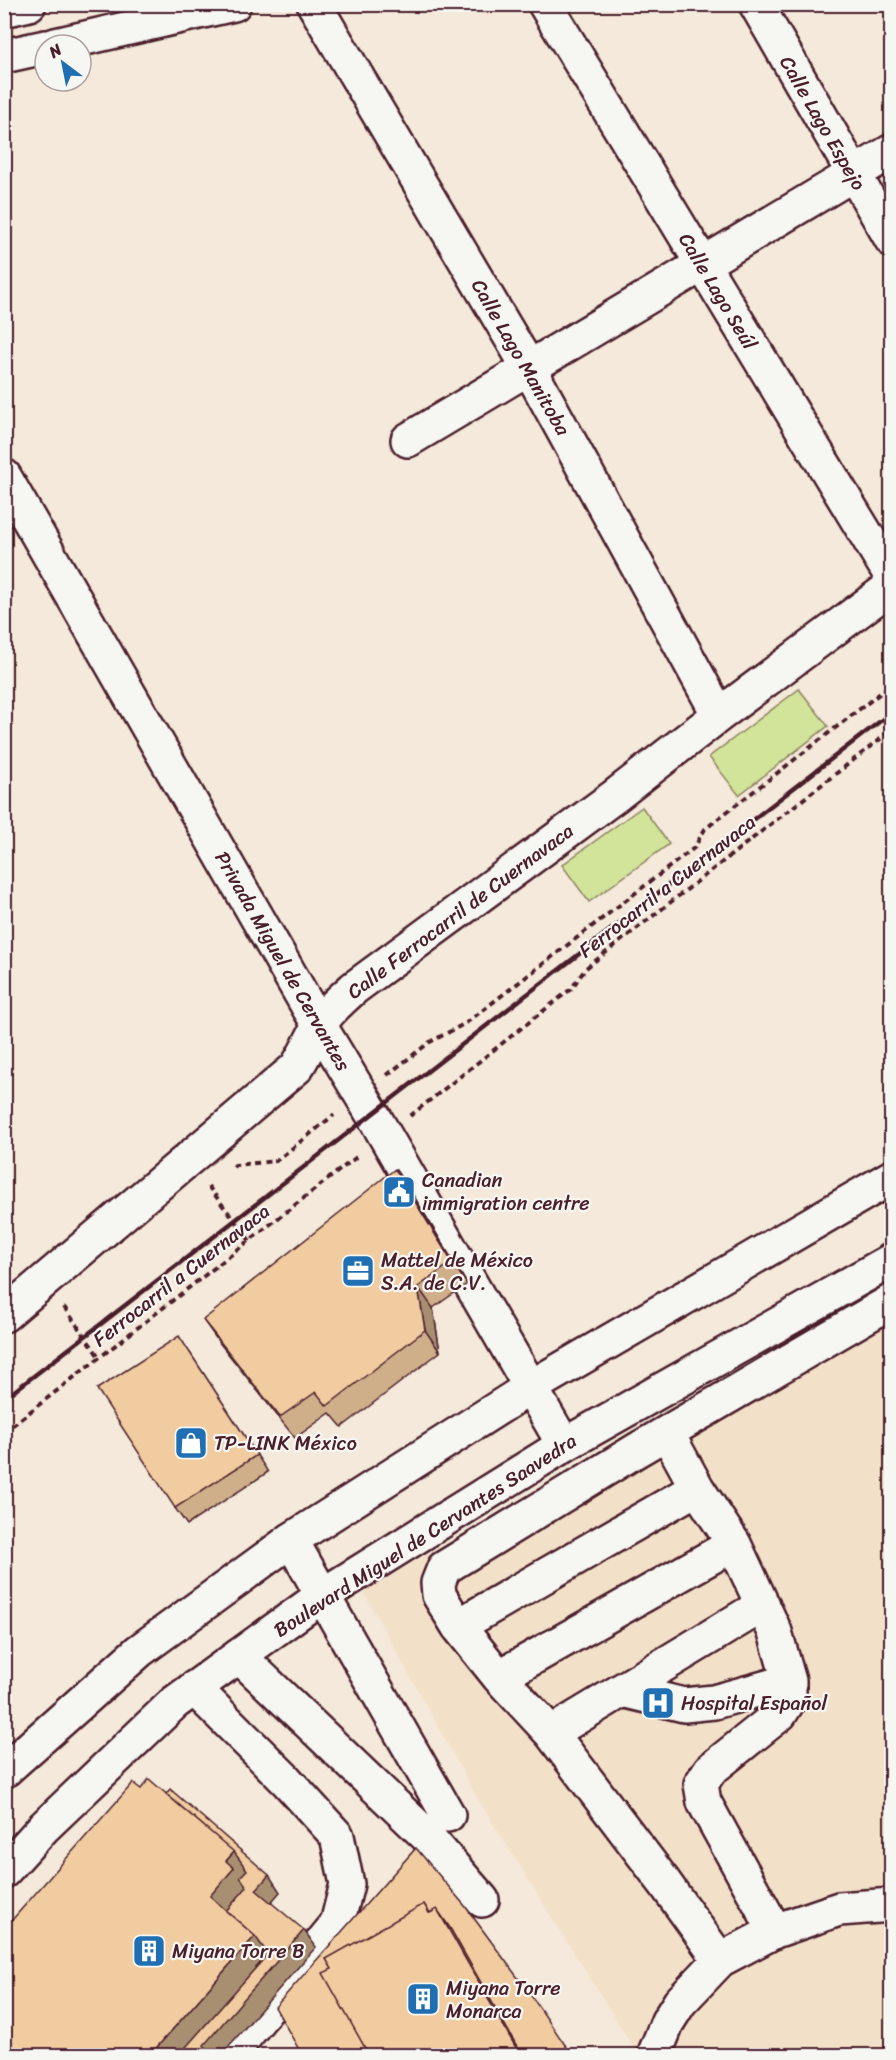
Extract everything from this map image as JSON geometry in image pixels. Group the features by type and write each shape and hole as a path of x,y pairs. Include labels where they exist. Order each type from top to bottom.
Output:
{"main road":[{"path":"4,10 29,4"},
{"path":"93,36 234,4"},
{"name":"Calle Lago Manitoba","path":"314,4 529,368 719,715"},
{"name":"Calle Lago Seúl","path":"545,4 891,577"},
{"name":"Calle Lago Espejo","path":"756,4 891,240"},
{"path":"4,56 33,50"},
{"path":"408,440 891,151"},
{"name":"Privada Miguel de Cervantes","path":"4,476 319,1025 564,1445"},
{"name":"Calle Ferrocarril de Cuernavaca","path":"4,1316 296,1068 319,1025 334,1006 354,988 615,796 891,586"},
{"path":"4,1771 139,1651 291,1540 531,1387 891,1177"},
{"name":"Boulevard Miguel de Cervantes Saavedra","path":"4,1871 44,1827 174,1703 323,1595 564,1445 891,1260"},
{"path":"720,1960 664,1882 550,1733 458,1626 439,1595 438,1583 444,1568 891,1301"},
{"path":"667,1433 697,1488 734,1545 775,1632 789,1681 789,1700 780,1714 710,1770 701,1784 704,1802 775,1931"},
{"path":"458,1626 697,1488"},
{"path":"291,1540 448,1815"},
{"path":"500,1677 734,1545"},
{"path":"550,1733 763,1605"},
{"path":"239,1656 426,1835 482,1900"},
{"path":"622,1690 684,1705 714,1702 789,1681"},
{"path":"194,1688 286,1780 337,1836 347,1884 337,1924 237,2046"},
{"path":"656,2055 668,2021 681,2002 720,1960 775,1931 839,1909 887,1910"}],"path":[{"path":"386,1075 430,1042 466,1023 694,848 705,829 891,684"},
{"name":"Ferrocarril a Cuernavaca","path":"410,1116 571,989 586,968 891,730"},
{"path":"226,1172 235,1165 276,1161 335,1115"},
{"name":"Ferrocarril a Cuernavaca","path":"4,1432 366,1150"},
{"path":"199,1194 217,1179"},
{"path":"208,1186 250,1241"},
{"path":"62,1304 100,1358"}],"shaded area":[{"name":"Hospital Español","path":"891,1292 891,2055 637,2055 478,1799 363,1591"}],"green space":[{"path":"799,689 828,726 739,795 709,757"},
{"path":"642,807 669,844 589,902 562,865"}],"building":[{"path":"395,1169 452,1262 418,1287 425,1330 327,1406 316,1392 280,1417 203,1320"},
{"path":"179,1336 257,1455 175,1508 97,1389"},
{"name":"Miyana Torre B","path":"149,1779 234,1852 226,1861 234,1868 210,1896 255,1936 150,2055 4,2055 4,1929 133,1783 141,1789"},
{"path":"170,1789 269,1875 256,1890 304,1930 204,2045 210,2055 179,2055 268,1954 255,1936 226,1911 247,1887 240,1877 247,1870 234,1852 166,1794"},
{"path":"416,1848 465,1906 572,2055 522,2055 450,1928 437,1909 430,1913 424,1904 326,1959 332,1969 323,1973 369,2055 302,2055 275,2007"},
{"name":"Miyana Torre Monarca","path":"424,1904 429,1913 437,1909 520,2055 369,2055 323,1973 332,1969 326,1959"}],"railway":[{"path":"4,1399 892,712"}],"place":[{"name":"Canadian immigration centre","path":"399,1192"},
{"name":"Mattel de México S.A. de C.V.","path":"358,1271"},
{"name":"TP-LINK México","path":"191,1443"},
{"name":"Hospital Español","path":"658,1703"},
{"name":"Miyana Torre B","path":"149,1951"},
{"name":"Miyana Torre Monarca","path":"423,1999"}]}
